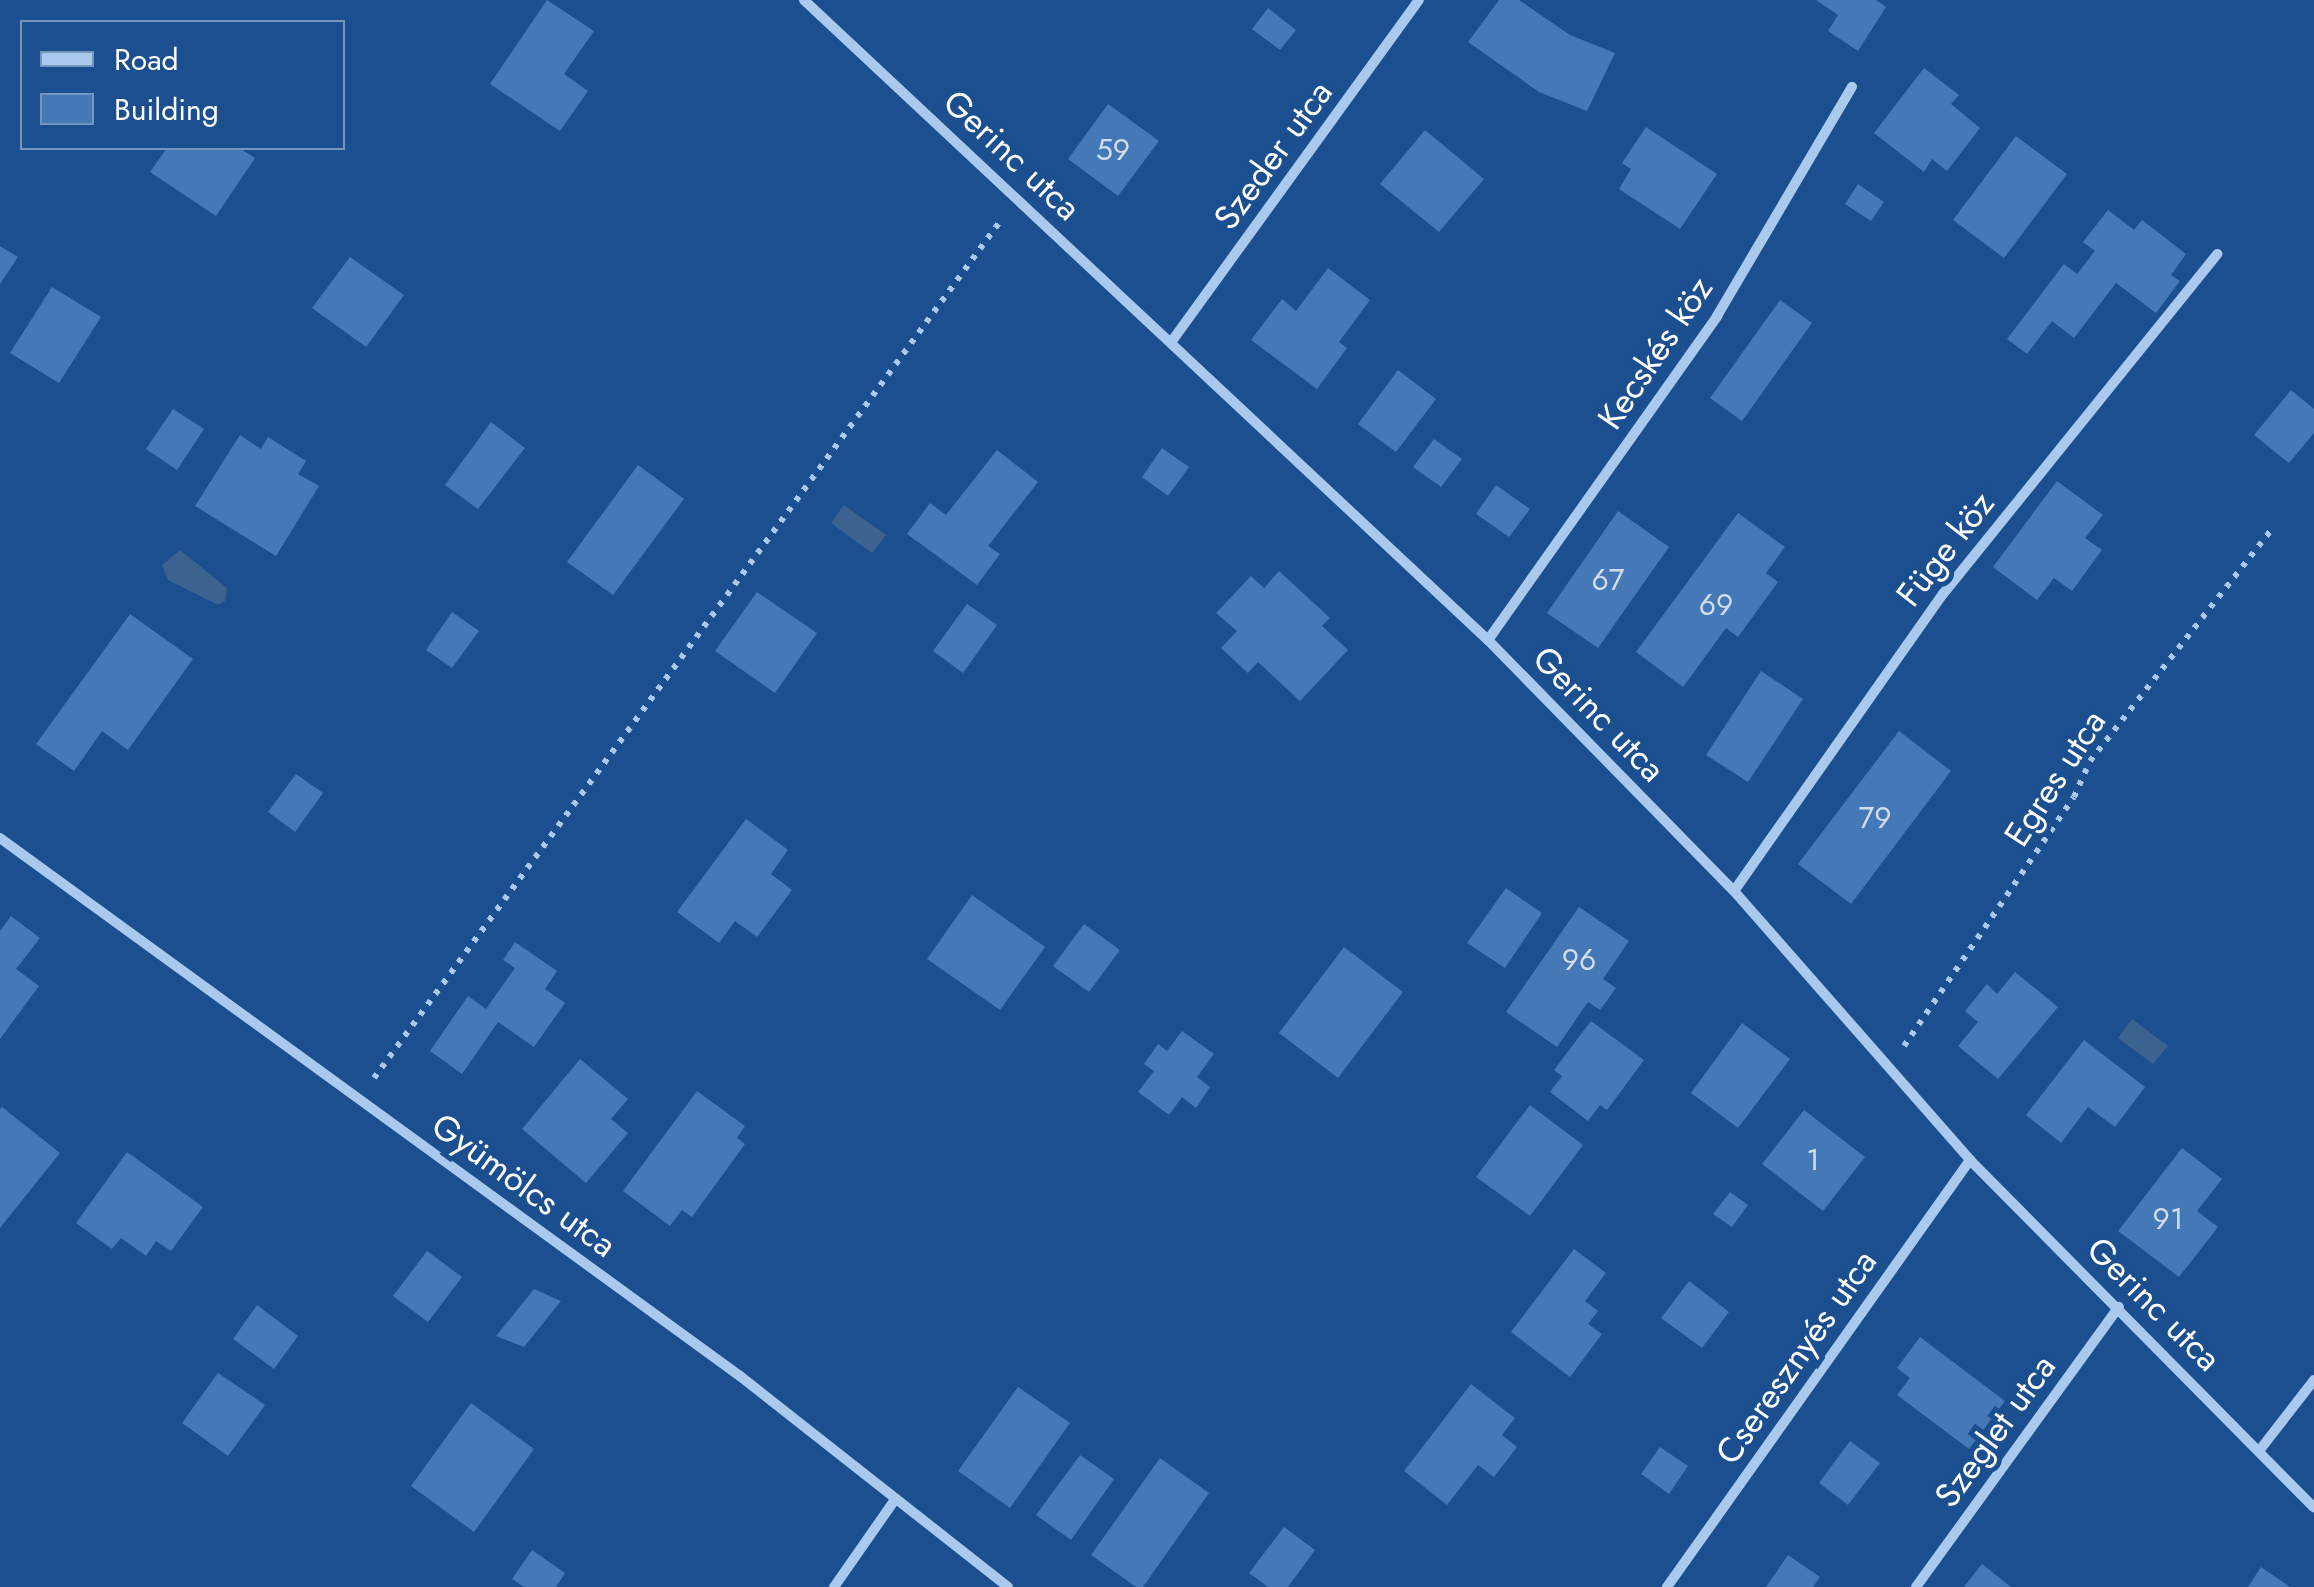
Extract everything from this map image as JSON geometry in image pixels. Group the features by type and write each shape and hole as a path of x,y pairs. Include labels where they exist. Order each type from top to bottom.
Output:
{"street":[{"name":"Gerinc utca","path":"804,0 1488,640 1734,891 1970,1160 2314,1508"},
{"name":"Szeder utca","path":"1172,342 1419,0"},
{"name":"Kecskés köz","path":"1488,640 1716,316 1852,87"},
{"name":"Füge köz","path":"1734,891 1943,594 2217,254"},
{"name":"Gyümölcs utca","path":"0,838 740,1376 1008,1587"},
{"name":"Cseresznyés utca","path":"1667,1587 1970,1160"},
{"name":"Szeglet utca","path":"1916,1587 2119,1307"},
{"path":"2259,1451 2314,1380"},
{"path":"834,1587 894,1501"}],"path":[{"path":"359,1099 1018,198"},
{"name":"Egres utca","path":"1889,1067 2074,796 2090,761 2274,526"}],"water":[{"path":"844,505 886,535 872,553 831,523"},
{"path":"180,550 227,588 225,601 218,605 168,580 162,565"},
{"path":"2132,1019 2168,1046 2153,1064 2118,1038"}],"building":[{"path":"547,0 594,31 564,74 588,91 560,131 490,84"},
{"path":"1499,0 1519,0 1570,35 1615,53 1587,111 1539,92 1468,42"},
{"path":"1816,0 1876,0 1886,7 1858,51 1828,31 1838,15"},
{"path":"1268,8 1296,30 1280,50 1252,29"},
{"path":"1924,68 1959,95 1951,104 1980,128 1947,171 1932,159 1924,172 1874,133"},
{"path":"1108,104 1159,141 1118,196 1068,159"},
{"path":"1646,127 1717,174 1680,229 1619,189 1631,169 1622,163"},
{"path":"1425,130 1484,179 1439,232 1380,184"},
{"path":"2016,136 2067,174 2004,258 1953,220"},
{"path":"166,150 242,150 255,158 216,216 150,172"},
{"path":"1858,184 1884,202 1871,221 1845,204"},
{"path":"2108,210 2134,230 2142,220 2186,254 2171,275 2180,281 2156,313 2116,283 2074,338 2052,321 2027,354 2007,339 2064,264 2077,274 2095,251 2083,242"},
{"path":"0,246 18,257 0,284"},
{"path":"350,257 404,295 366,347 312,308"},
{"path":"1328,268 1370,300 1339,342 1347,348 1317,389 1251,340 1282,299 1296,311"},
{"path":"52,287 101,317 59,383 10,353"},
{"path":"1780,300 1812,323 1742,421 1710,398"},
{"path":"1398,370 1436,399 1396,452 1358,424"},
{"path":"2291,390 2314,409 2314,433 2289,463 2254,435"},
{"path":"173,409 204,429 177,470 146,449"},
{"path":"491,422 525,448 478,509 445,485"},
{"path":"240,435 261,449 268,437 306,461 298,474 319,486 276,556 195,506"},
{"path":"1434,439 1462,459 1441,487 1413,467"},
{"path":"1162,448 1189,467 1168,496 1142,477"},
{"path":"997,450 1038,482 988,546 1000,554 977,585 907,534 930,503 946,515"},
{"path":"638,465 684,499 613,595 567,562"},
{"path":"2057,481 2103,515 2085,538 2102,550 2072,591 2054,578 2037,600 1993,567"},
{"path":"1496,485 1530,509 1509,537 1476,514"},
{"path":"1618,511 1669,547 1598,648 1547,613"},
{"path":"1738,513 1785,547 1766,573 1778,582 1738,637 1726,628 1683,687 1636,652"},
{"path":"1279,571 1330,618 1322,626 1348,650 1300,701 1258,662 1248,673 1221,648 1237,631 1216,613 1251,576 1264,588"},
{"path":"757,592 817,633 775,693 715,651"},
{"path":"967,604 997,625 963,673 933,651"},
{"path":"452,612 479,631 452,668 426,650"},
{"path":"130,614 193,659 128,750 102,731 74,771 36,744"},
{"path":"1761,671 1803,699 1748,782 1706,755"},
{"path":"1899,731 1951,771 1851,904 1798,864"},
{"path":"296,774 323,793 295,832 268,812"},
{"path":"746,819 788,850 771,874 792,890 757,937 735,921 719,943 677,912"},
{"path":"1506,888 1542,913 1505,968 1467,943"},
{"path":"972,895 1045,947 1000,1010 927,959"},
{"path":"1579,907 1629,941 1603,979 1616,988 1600,1010 1588,1002 1557,1047 1506,1012"},
{"path":"11,916 40,938 16,969 39,986 0,1039 0,931"},
{"path":"1084,924 1120,950 1089,992 1053,966"},
{"path":"515,942 557,971 545,989 565,1003 534,1047 498,1022 462,1074 430,1051 468,996 486,1009 515,968 503,960"},
{"path":"1344,947 1403,992 1338,1078 1279,1033"},
{"path":"2015,972 2058,1007 1998,1079 1958,1046 1978,1022 1965,1011 1987,984 1997,994"},
{"path":"1591,1021 1644,1060 1607,1110 1600,1105 1588,1121 1550,1092 1562,1076 1554,1070"},
{"path":"1742,1023 1790,1059 1738,1128 1691,1093"},
{"path":"1182,1031 1214,1054 1197,1077 1210,1087 1196,1108 1182,1097 1169,1115 1138,1092 1154,1071 1144,1064 1158,1044 1167,1051"},
{"path":"2084,1040 2145,1087 2115,1127 2088,1107 2061,1143 2026,1115"},
{"path":"580,1059 628,1099 611,1119 628,1133 586,1183 522,1129"},
{"path":"697,1091 745,1126 737,1138 745,1144 692,1217 682,1210 670,1226 623,1191"},
{"path":"1530,1105 1583,1145 1530,1216 1476,1177"},
{"path":"0,1109 60,1153 0,1228"},
{"path":"1804,1110 1865,1157 1823,1211 1762,1164"},
{"path":"2182,1148 2222,1179 2197,1211 2218,1227 2179,1277 2118,1231"},
{"path":"127,1152 203,1207 171,1251 156,1241 146,1256 121,1238 112,1249 76,1223"},
{"path":"1730,1192 1748,1205 1732,1227 1713,1214"},
{"path":"1574,1249 1606,1273 1585,1301 1598,1311 1588,1324 1602,1334 1570,1377 1511,1332"},
{"path":"427,1251 462,1277 428,1322 393,1296"},
{"path":"1689,1281 1729,1312 1702,1348 1661,1318"},
{"path":"534,1289 561,1301 524,1347 496,1336"},
{"path":"257,1305 298,1336 274,1369 233,1339"},
{"path":"1920,1337 2005,1401 1969,1449 1897,1395 1910,1378 1897,1368"},
{"path":"218,1373 265,1405 228,1456 182,1423"},
{"path":"1471,1384 1515,1418 1502,1435 1517,1447 1494,1477 1478,1465 1447,1505 1404,1471"},
{"path":"1018,1387 1070,1423 1010,1508 958,1471"},
{"path":"471,1403 534,1449 474,1532 411,1486"},
{"path":"1850,1441 1880,1463 1848,1505 1819,1483"},
{"path":"1660,1447 1688,1466 1669,1494 1641,1474"},
{"path":"1080,1455 1114,1479 1071,1540 1036,1515"},
{"path":"1160,1458 1209,1493 1143,1587 1136,1587 1091,1555"},
{"path":"1284,1527 1315,1550 1288,1587 1268,1587 1249,1573"},
{"path":"532,1550 565,1573 556,1587 524,1587 512,1579"},
{"path":"1788,1555 1820,1577 1813,1587 1766,1587"},
{"path":"1982,1564 2011,1587 1964,1587"},
{"path":"2261,1567 2290,1587 2248,1587"}]}
